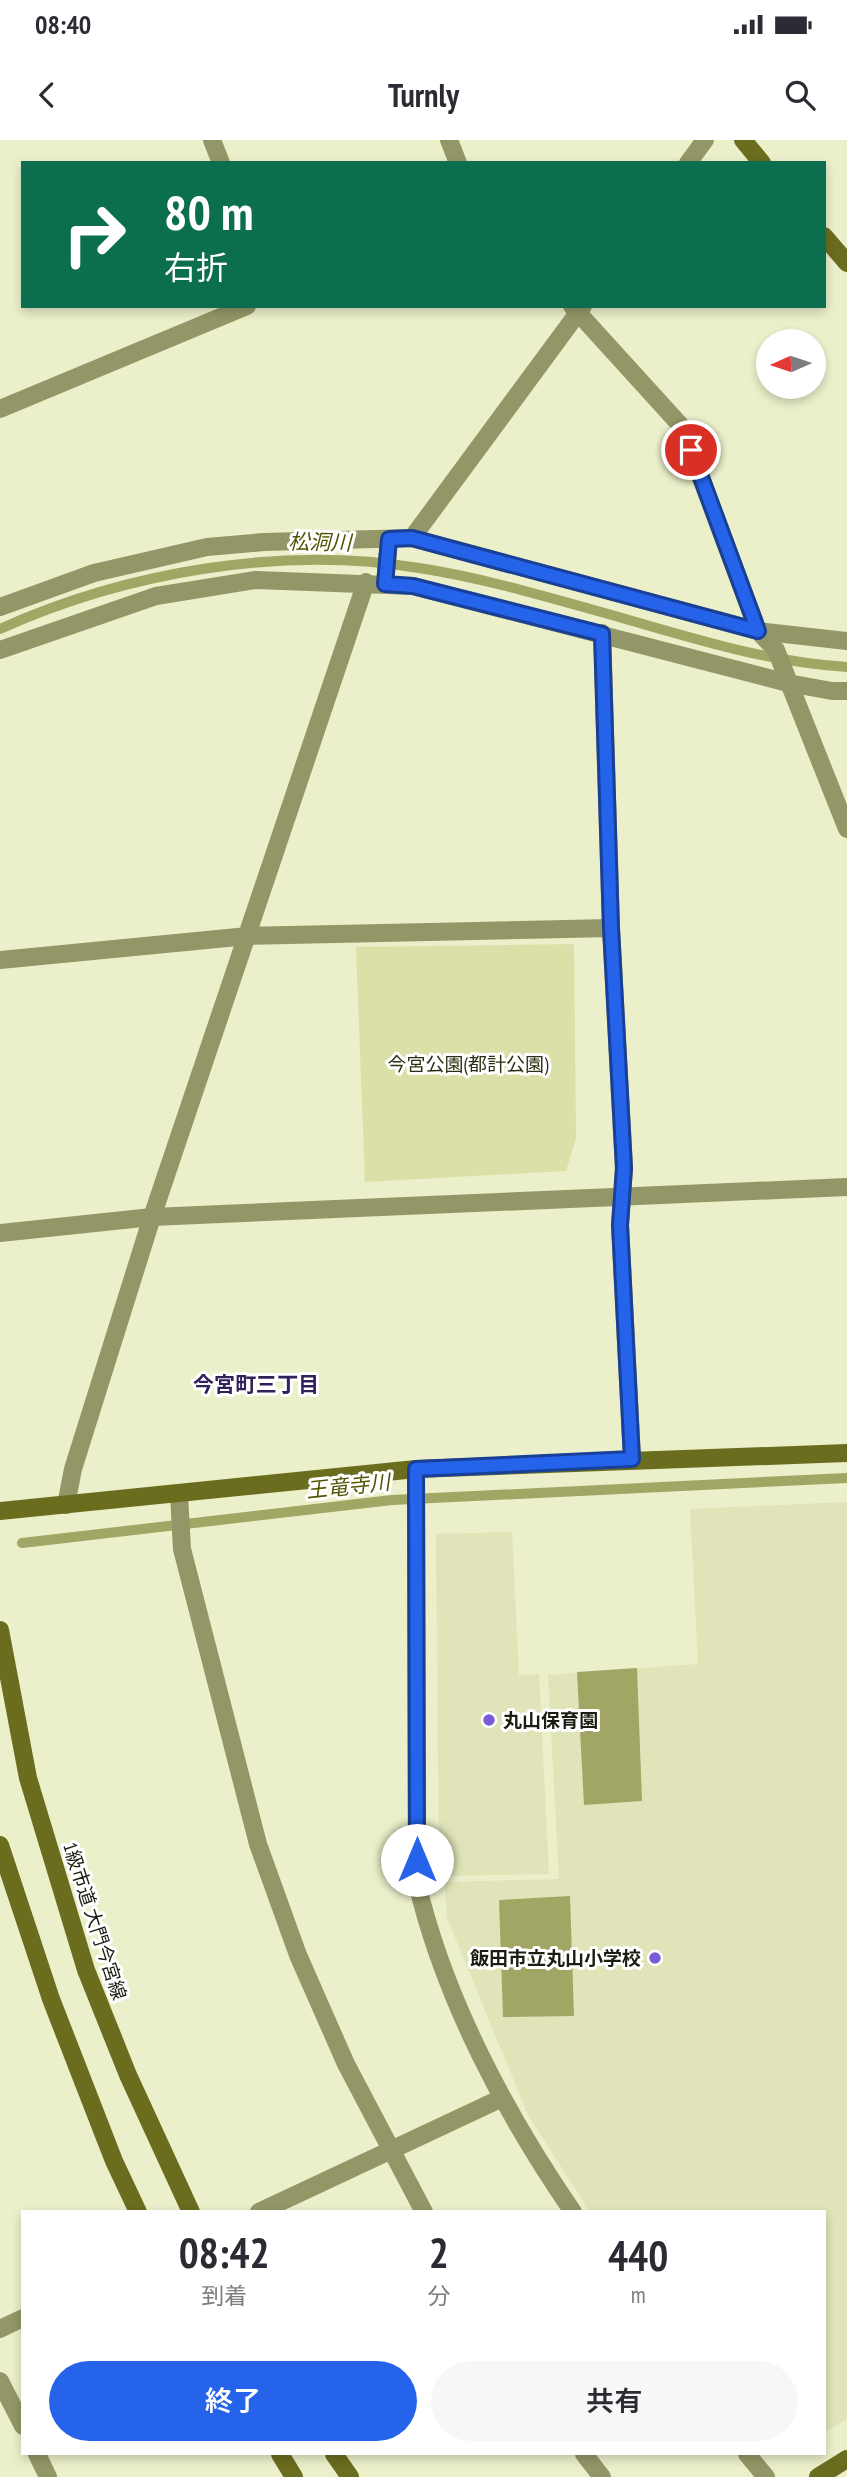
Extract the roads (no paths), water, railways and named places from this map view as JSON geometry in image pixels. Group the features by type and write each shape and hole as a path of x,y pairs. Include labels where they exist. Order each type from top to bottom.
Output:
{"street":[{"path":"212,140 220,161"},
{"path":"449,140 457,161"},
{"path":"689,161 705,140"},
{"path":"743,140 760,161"},
{"path":"826,238 847,262"},
{"path":"0,409 242,308"},
{"path":"66,1505 73,1469 152,1217 366,582 412,538 577,308 682,427 758,631 776,650 847,829"},
{"path":"412,538 758,631 847,640"},
{"path":"0,607 94,573 207,547 387,563 413,586 787,677 832,691 847,691"},
{"path":"0,650 156,596 256,580 366,582"},
{"path":"602,634 611,928 624,1168 620,1196 632,1459"},
{"path":"0,960 248,936 611,928"},
{"path":"0,1233 152,1217 847,1187"},
{"path":"0,1511 179,1500 632,1459 847,1452"},
{"path":"416,1477 417,1884 429,1936 502,2098 526,2144 571,2210"},
{"path":"179,1500 181,1538 258,1844 298,1955 346,2064 423,2210"},
{"name":"1級市道 大門今宮線","path":"0,1630 28,1778 86,1970 128,2076 190,2210"},
{"path":"0,1845 51,1999 114,2161 137,2210"},
{"path":"263,2210 502,2098"},
{"path":"0,2329 21,2319"},
{"path":"0,2381 21,2422"},
{"path":"37,2455 48,2477"},
{"path":"281,2455 295,2477"},
{"path":"335,2455 350,2477"},
{"path":"585,2455 603,2477"},
{"path":"748,2455 766,2477"},
{"path":"818,2477 847,2459"}],"waterway":[{"name":"松洞川","path":"0,629 100,592 206,568 260,562 367,562 419,568 485,581 751,653 847,667"},
{"name":"王竜寺川","path":"22,1543 392,1500 847,1478"}],"place":[{"name":"丸山保育園","path":"489,1720"},
{"name":"飯田市立丸山小学校","path":"655,1958"}],"district":[{"name":"今宮町三丁目","path":"256,1384"}],"park label":[{"name":"今宮公園(都計公園)","path":"468,1064"}]}
